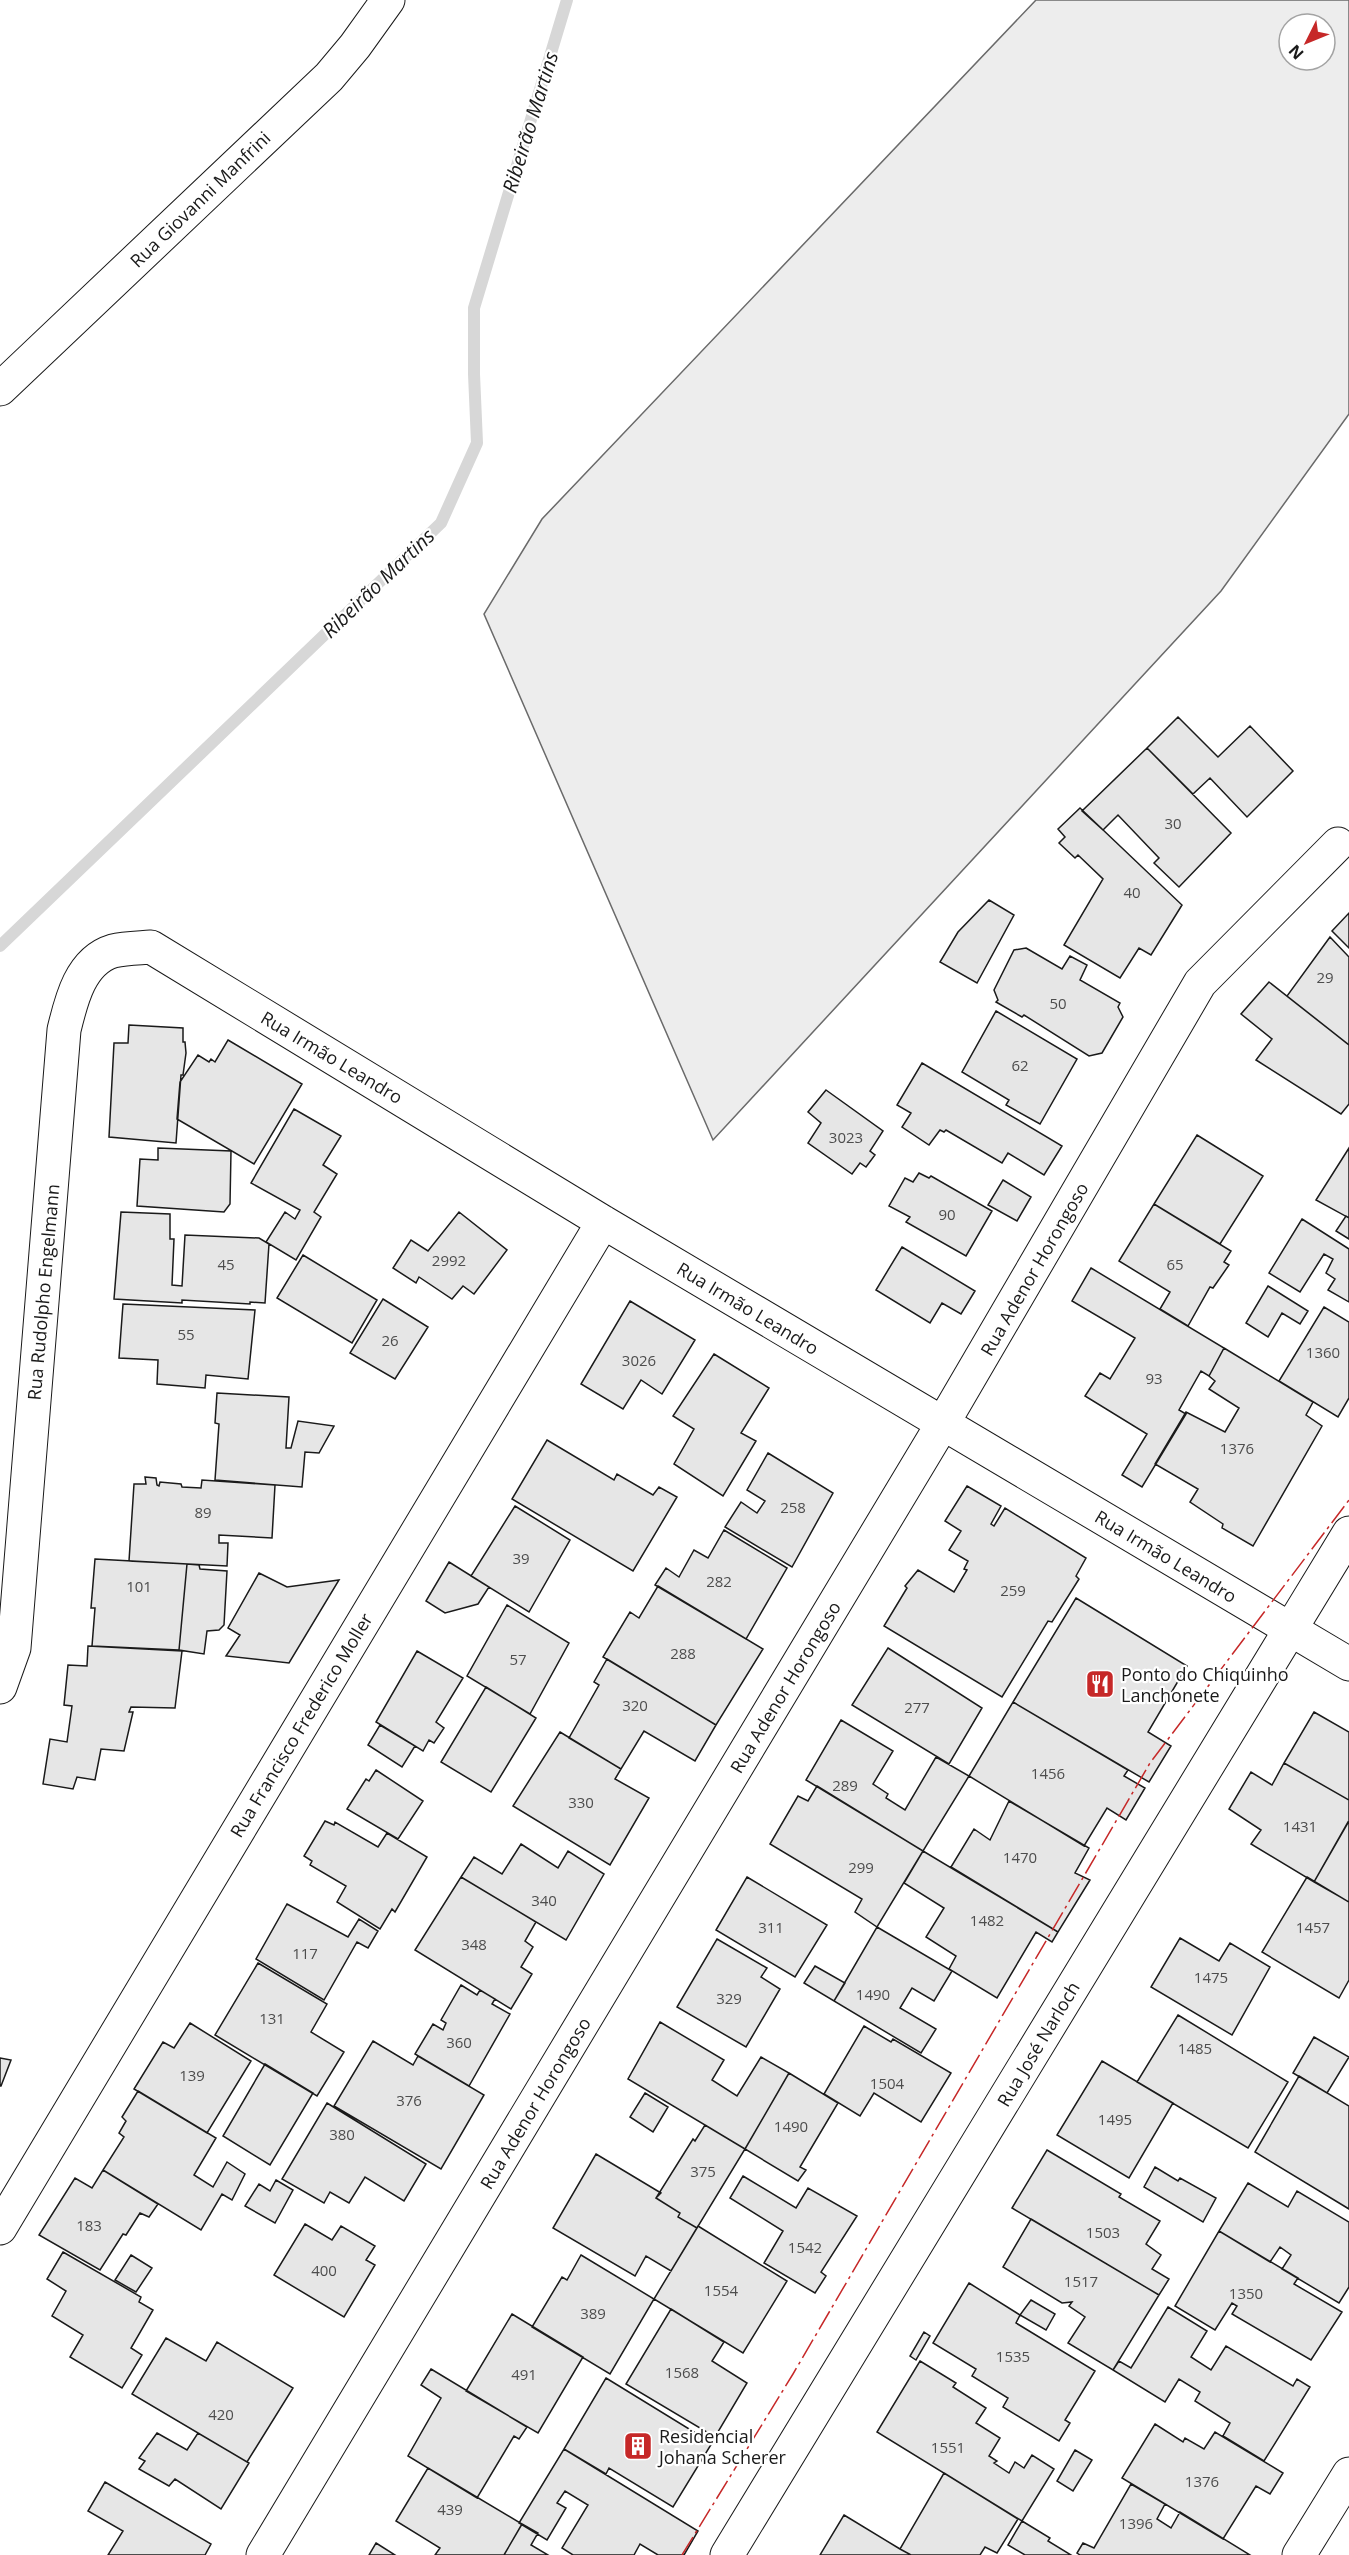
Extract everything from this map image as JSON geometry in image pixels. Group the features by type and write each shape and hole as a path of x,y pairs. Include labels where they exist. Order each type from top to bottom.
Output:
{"street":[{"name":"Rua Giovanni Manfrini","path":"0,389 329,77 388,0"},
{"name":"Rua Adenor Horongoso","path":"263,2555 943,1423 1200,983 1338,844"},
{"name":"Rua Irmão Leandro","path":"151,947 603,1222 1349,1664"},
{"name":"Rua Rudolpho Engelmann","path":"0,1687 14,1648 64,1030 72,996 90,965 112,951 151,947"},
{"name":"Rua Francisco Frederico Moller","path":"0,2228 603,1222"},
{"name":"Rua José Narloch","path":"727,2555 1349,1533"},
{"path":"1299,2555 1349,2474"}],"shaded area":[{"path":"1036,0 1349,0 1349,414 1221,591 713,1140 484,614 542,519"}],"building":[{"path":"1178,717 1218,757 1250,726 1293,771 1247,817 1210,778 1193,794 1147,748"},
{"path":"1147,748 1231,833 1179,887 1154,863 1159,858 1118,815 1103,830 1082,811"},
{"path":"1080,808 1182,905 1151,955 1139,948 1120,978 1064,945 1103,879 1078,855 1075,858 1059,843 1065,837 1058,829"},
{"path":"989,900 1014,915 977,983 940,962 958,932"},
{"path":"1349,913 1349,948 1332,931"},
{"path":"1330,937 1349,957 1349,1045 1287,996"},
{"path":"1026,948 1062,969 1070,956 1087,965 1080,980 1120,1003 1118,1007 1123,1017 1102,1053 1089,1056 1024,1015 1022,1017 996,1002 998,1000 994,990 1014,950"},
{"path":"1269,982 1349,1045 1349,1104 1341,1114 1256,1060 1272,1039 1241,1014"},
{"path":"996,1011 1077,1059 1040,1124 1006,1105 1009,1100 962,1072"},
{"path":"129,1025 183,1028 186,1053 183,1075 181,1075 176,1143 109,1137 114,1043 128,1043"},
{"path":"228,1040 302,1084 254,1164 177,1119 180,1082 198,1055 209,1062 211,1059 215,1062"},
{"path":"922,1063 1062,1146 1044,1175 1008,1153 1002,1163 946,1130 944,1132 940,1130 929,1145 902,1127 911,1113 897,1105"},
{"path":"826,1090 883,1131 870,1151 875,1155 866,1167 860,1163 852,1174 808,1143 821,1123 808,1112"},
{"path":"294,1109 341,1136 323,1165 337,1174 314,1212 321,1217 296,1260 266,1242 285,1212 295,1219 300,1210 251,1183"},
{"path":"1197,1135 1263,1176 1220,1244 1154,1204"},
{"path":"158,1148 231,1151 230,1204 224,1212 137,1206 140,1159 158,1160"},
{"path":"1349,1148 1349,1218 1316,1200"},
{"path":"919,1173 929,1178 931,1176 992,1211 966,1256 906,1222 910,1217 889,1206 905,1178 913,1182"},
{"path":"1003,1180 1031,1197 1017,1221 988,1205"},
{"path":"1154,1204 1231,1251 1224,1262 1229,1265 1213,1288 1210,1287 1188,1326 1160,1309 1170,1292 1119,1261"},
{"path":"121,1212 170,1214 170,1239 174,1239 172,1285 182,1286 185,1235 259,1238 269,1244 265,1303 182,1300 182,1303 114,1299"},
{"path":"459,1212 507,1250 474,1294 463,1286 452,1299 419,1277 416,1283 393,1268 411,1240 428,1251"},
{"path":"1346,1216 1349,1218 1349,1239 1336,1231"},
{"path":"1302,1219 1349,1249 1349,1302 1328,1290 1335,1279 1326,1273 1333,1259 1324,1254 1300,1292 1269,1273"},
{"path":"902,1247 975,1291 961,1314 942,1303 930,1323 876,1290"},
{"path":"303,1255 377,1300 352,1343 277,1298"},
{"path":"1091,1268 1224,1348 1209,1376 1201,1371 1179,1410 1186,1414 1142,1487 1122,1475 1147,1434 1085,1396 1100,1373 1110,1379 1135,1338 1072,1301"},
{"path":"1268,1286 1308,1311 1300,1324 1282,1313 1268,1337 1246,1323"},
{"path":"383,1299 428,1327 395,1379 350,1353"},
{"path":"630,1301 695,1340 662,1394 641,1380 623,1409 581,1384"},
{"path":"123,1304 255,1310 248,1379 206,1375 205,1388 157,1384 158,1360 119,1358"},
{"path":"1324,1307 1349,1322 1349,1398 1338,1417 1279,1381"},
{"path":"1224,1348 1313,1402 1306,1415 1322,1426 1253,1546 1222,1528 1223,1524 1190,1502 1198,1489 1155,1464 1186,1412 1225,1432 1239,1408 1209,1389 1215,1381 1209,1376"},
{"path":"714,1354 769,1388 741,1433 756,1441 723,1496 674,1464 694,1429 673,1416"},
{"path":"217,1393 289,1397 286,1448 291,1448 298,1421 334,1426 319,1453 305,1452 302,1487 215,1480 219,1424 215,1423"},
{"path":"547,1440 614,1480 617,1474 653,1495 659,1487 677,1497 633,1571 512,1499"},
{"path":"768,1453 833,1493 792,1567 725,1527 741,1502 757,1513 765,1501 747,1490"},
{"path":"145,1477 156,1478 159,1486 160,1482 201,1488 202,1480 275,1485 272,1538 219,1535 219,1543 228,1543 227,1566 129,1561 134,1484 146,1484"},
{"path":"967,1486 1001,1506 991,1524 994,1526 1005,1508 1086,1558 1076,1576 1079,1579 1052,1622 1048,1621 1002,1697 884,1626 907,1588 905,1586 918,1570 954,1592 967,1570 964,1569 968,1561 949,1550 961,1531 945,1521"},
{"path":"515,1506 570,1540 529,1612 471,1576"},
{"path":"724,1530 787,1568 746,1639 655,1585 666,1568 679,1577 694,1550 708,1558"},
{"path":"95,1559 187,1564 179,1650 92,1646 95,1608 91,1608"},
{"path":"449,1562 489,1587 478,1604 445,1613 426,1601"},
{"path":"187,1564 199,1565 200,1569 227,1571 224,1625 219,1630 207,1631 204,1654 179,1650"},
{"path":"259,1573 287,1587 339,1580 289,1663 226,1656 240,1635 228,1628"},
{"path":"658,1586 763,1649 716,1725 603,1657 630,1612 639,1618"},
{"name":"Ponto do Chiquinho Lanchonete","path":"1076,1598 1187,1666 1148,1732 1171,1746 1149,1782 1013,1702"},
{"path":"507,1605 569,1643 530,1714 467,1676"},
{"path":"88,1646 182,1651 175,1708 131,1707 129,1712 133,1712 124,1751 101,1749 95,1780 77,1777 73,1789 43,1784 50,1739 67,1742 72,1706 64,1705 68,1665 87,1666"},
{"path":"888,1648 982,1708 949,1764 852,1705"},
{"path":"417,1651 463,1678 436,1722 444,1728 434,1743 429,1740 423,1751 376,1722"},
{"path":"607,1659 716,1725 695,1761 644,1731 621,1769 569,1738 599,1685 594,1682"},
{"path":"486,1687 536,1718 491,1792 441,1762"},
{"path":"1013,1702 1128,1770 1124,1776 1145,1788 1126,1820 1107,1808 1084,1846 969,1776"},
{"path":"1314,1712 1349,1732 1349,1800 1284,1763"},
{"path":"841,1720 893,1751 873,1784 888,1794 886,1798 905,1810 936,1757 969,1776 923,1851 806,1780"},
{"path":"380,1725 415,1746 402,1767 368,1745"},
{"path":"560,1732 621,1769 615,1779 649,1798 610,1865 513,1806"},
{"path":"1284,1763 1349,1800 1349,1821 1314,1882 1251,1844 1261,1830 1229,1809 1251,1772 1272,1785"},
{"path":"376,1770 423,1801 398,1839 347,1809 366,1779 369,1781"},
{"path":"817,1786 923,1851 877,1927 855,1912 862,1899 770,1844 798,1796 808,1801"},
{"path":"1009,1801 1089,1848 1075,1873 1090,1880 1058,1932 951,1867 974,1829 990,1840"},
{"path":"325,1821 334,1825 335,1822 378,1847 387,1833 427,1857 395,1912 392,1909 380,1929 337,1902 346,1886 310,1865 312,1861 304,1856"},
{"path":"1349,1823 1349,1902 1314,1882"},
{"path":"521,1844 558,1868 568,1851 604,1874 566,1940 461,1877 474,1857 502,1874"},
{"path":"923,1851 1058,1932 1052,1942 1036,1932 997,1998 949,1969 956,1956 926,1937 944,1908 904,1883"},
{"path":"461,1877 536,1922 525,1941 533,1947 521,1967 532,1974 511,2009 415,1950"},
{"path":"747,1877 827,1925 795,1977 716,1930"},
{"path":"1307,1877 1349,1902 1349,1980 1339,1998 1262,1952"},
{"path":"287,1904 348,1937 359,1919 378,1931 368,1948 357,1942 324,2000 256,1959"},
{"path":"877,1927 952,1971 934,2001 912,1988 900,2008 936,2029 921,2053 834,2001"},
{"path":"1180,1938 1219,1961 1230,1943 1270,1967 1232,2035 1151,1987"},
{"path":"717,1939 767,1968 761,1977 780,1989 746,2047 677,2007"},
{"path":"258,1963 327,2004 311,2032 344,2052 317,2096 215,2035"},
{"path":"815,1966 845,1983 834,2001 804,1983"},
{"path":"461,1985 477,1995 480,1990 495,1999 492,2004 510,2014 469,2086 415,2054 433,2024 443,2030 446,2023 441,2020"},
{"path":"1178,2015 1288,2082 1248,2148 1137,2082"},
{"path":"660,2022 724,2060 712,2080 737,2096 761,2057 789,2073 745,2149 628,2079"},
{"path":"190,2023 251,2061 207,2133 134,2089 163,2042 174,2048"},
{"path":"864,2026 891,2042 893,2039 951,2073 921,2122 874,2093 860,2116 824,2094"},
{"path":"1314,2037 1349,2057 1327,2093 1293,2073"},
{"path":"373,2041 413,2065 418,2056 484,2095 441,2169 334,2106"},
{"path":"0,2058 11,2060 1,2086 0,2086"},
{"path":"1102,2061 1173,2103 1129,2178 1057,2135"},
{"path":"265,2064 313,2093 270,2165 223,2136"},
{"path":"789,2073 838,2103 800,2167 806,2170 798,2181 745,2149"},
{"path":"1299,2076 1349,2106 1349,2209 1255,2152"},
{"path":"138,2091 216,2138 194,2175 213,2187 227,2162 245,2174 232,2200 222,2194 201,2230 103,2170 124,2137 119,2133 126,2121 122,2117"},
{"path":"645,2093 668,2107 653,2132 630,2117"},
{"path":"327,2103 426,2164 404,2201 365,2177 349,2203 330,2192 324,2203 282,2179"},
{"path":"705,2125 745,2149 697,2228 678,2217 680,2213 656,2198 693,2139 695,2141"},
{"path":"1047,2150 1121,2194 1119,2197 1160,2221 1146,2244 1161,2255 1152,2269 1169,2279 1159,2295 1012,2208"},
{"path":"596,2154 661,2193 656,2198 680,2213 678,2217 697,2228 671,2271 646,2256 635,2276 553,2228"},
{"path":"1155,2167 1178,2181 1180,2178 1216,2198 1203,2222 1144,2187"},
{"path":"103,2170 158,2204 149,2217 140,2213 126,2235 123,2234 100,2270 39,2235 75,2178 92,2188"},
{"path":"743,2176 796,2208 808,2188 857,2216 821,2272 826,2276 815,2293 764,2263 783,2231 730,2198"},
{"path":"276,2180 293,2190 275,2223 245,2206 259,2184 270,2191"},
{"path":"1248,2183 1288,2207 1297,2191 1349,2222 1349,2287 1339,2303 1282,2269 1291,2255 1280,2247 1270,2262 1219,2231"},
{"path":"1031,2219 1159,2295 1113,2370 1068,2343 1085,2317 1069,2306 1072,2302 1062,2303 1003,2267"},
{"path":"305,2224 332,2240 341,2226 375,2246 366,2260 375,2265 344,2317 274,2275"},
{"path":"698,2226 787,2281 743,2353 654,2299"},
{"path":"1219,2231 1298,2278 1294,2284 1342,2312 1311,2360 1232,2314 1237,2306 1232,2303 1215,2330 1175,2306"},
{"path":"63,2252 141,2297 139,2302 153,2310 131,2348 142,2355 122,2388 70,2357 83,2335 52,2316 66,2291 47,2279"},
{"path":"131,2255 152,2268 136,2292 115,2280"},
{"path":"581,2255 654,2299 610,2374 532,2327 562,2277 567,2280"},
{"path":"969,2283 1020,2315 1016,2323 1095,2371 1065,2420 1070,2423 1059,2441 1003,2407 1008,2398 972,2376 976,2369 933,2343"},
{"path":"1031,2300 1055,2314 1046,2330 1020,2315"},
{"path":"1168,2307 1207,2331 1191,2357 1211,2370 1226,2346 1293,2386 1297,2379 1310,2387 1264,2461 1223,2436 1230,2423 1195,2401 1200,2392 1179,2379 1165,2402 1113,2370 1119,2361 1131,2368"},
{"path":"671,2309 724,2342 712,2361 747,2383 715,2437 626,2384"},
{"path":"512,2314 583,2357 538,2433 466,2391"},
{"path":"924,2332 930,2336 916,2360 910,2356"},
{"path":"166,2338 206,2361 217,2342 293,2388 247,2462 132,2394"},
{"path":"920,2361 956,2383 953,2387 986,2408 976,2423 1000,2438 989,2456 997,2461 994,2463 1009,2473 1015,2462 1024,2468 1032,2455 1054,2469 1022,2521 877,2432"},
{"path":"431,2369 527,2427 519,2439 514,2436 477,2498 408,2456 441,2398 421,2385"},
{"name":"Residencial Johana Scherer","path":"606,2378 712,2443 673,2507 609,2468 606,2474 564,2449"},
{"path":"1155,2424 1183,2442 1185,2438 1204,2449 1215,2432 1283,2473 1270,2494 1256,2486 1223,2539 1122,2478"},
{"path":"157,2433 187,2450 198,2433 249,2463 221,2509 175,2479 169,2486 139,2469 145,2461 139,2458"},
{"path":"564,2449 698,2531 684,2555 658,2555 640,2544 634,2555 573,2555 562,2548 588,2505 565,2491 557,2503 566,2508 547,2540 519,2523"},
{"path":"1075,2450 1092,2460 1073,2491 1057,2481"},
{"path":"428,2468 522,2524 504,2555 435,2555 440,2548 396,2521"},
{"path":"944,2473 1018,2519 997,2553 985,2547 980,2555 911,2555 900,2549"},
{"path":"105,2482 211,2544 205,2555 108,2555 123,2531 88,2511"},
{"path":"1131,2484 1165,2504 1157,2519 1171,2528 1180,2512 1250,2555 1080,2555 1077,2553 1083,2543 1094,2548"},
{"path":"844,2515 900,2549 911,2555 820,2555"},
{"path":"1022,2521 1050,2538 1048,2541 1071,2555 1025,2555 1008,2545"},
{"path":"522,2524 538,2533 531,2545 548,2555 504,2555"},
{"path":"376,2543 395,2555 369,2555"}],"waterway":[{"name":"Ribeirão Martins","path":"0,946 441,523 477,443 474,308 567,0"}],"power":[{"path":"682,2555 793,2374 1150,1763 1349,1500"}],"place":[{"name":"Ponto do Chiquinho Lanchonete","path":"1100,1684"},
{"name":"Residencial Johana Scherer","path":"638,2446"}]}
